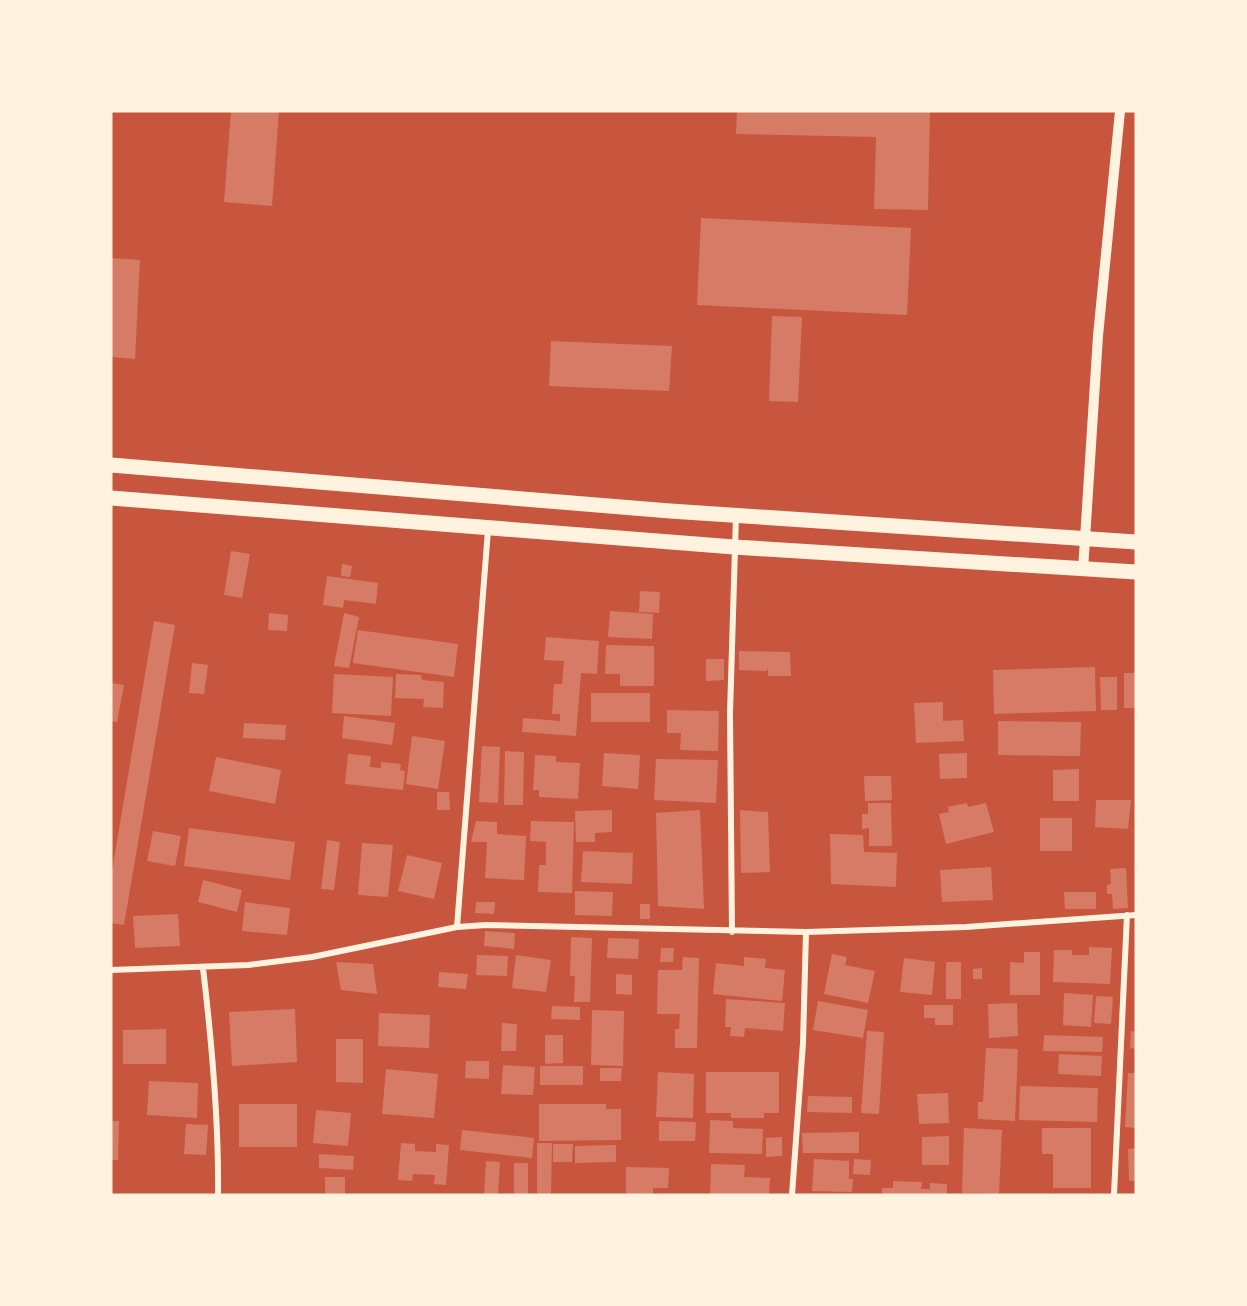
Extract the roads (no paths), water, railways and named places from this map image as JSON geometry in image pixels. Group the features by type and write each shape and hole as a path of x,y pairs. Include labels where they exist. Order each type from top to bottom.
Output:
{"main road":[{"path":"111,465 736,515 1136,542"},
{"path":"111,498 734,547 1136,572"}],"street":[{"path":"1083,570 1102,289 1120,111"},
{"path":"732,932 730,713 736,515"},
{"path":"457,927 488,527"},
{"path":"1114,1195 1127,915"},
{"path":"111,970 203,968 312,957 457,927 806,932 966,927 1136,915"},
{"path":"792,1195 803,1043 806,932"},
{"path":"203,968 212,1041 219,1144 218,1195"}]}
